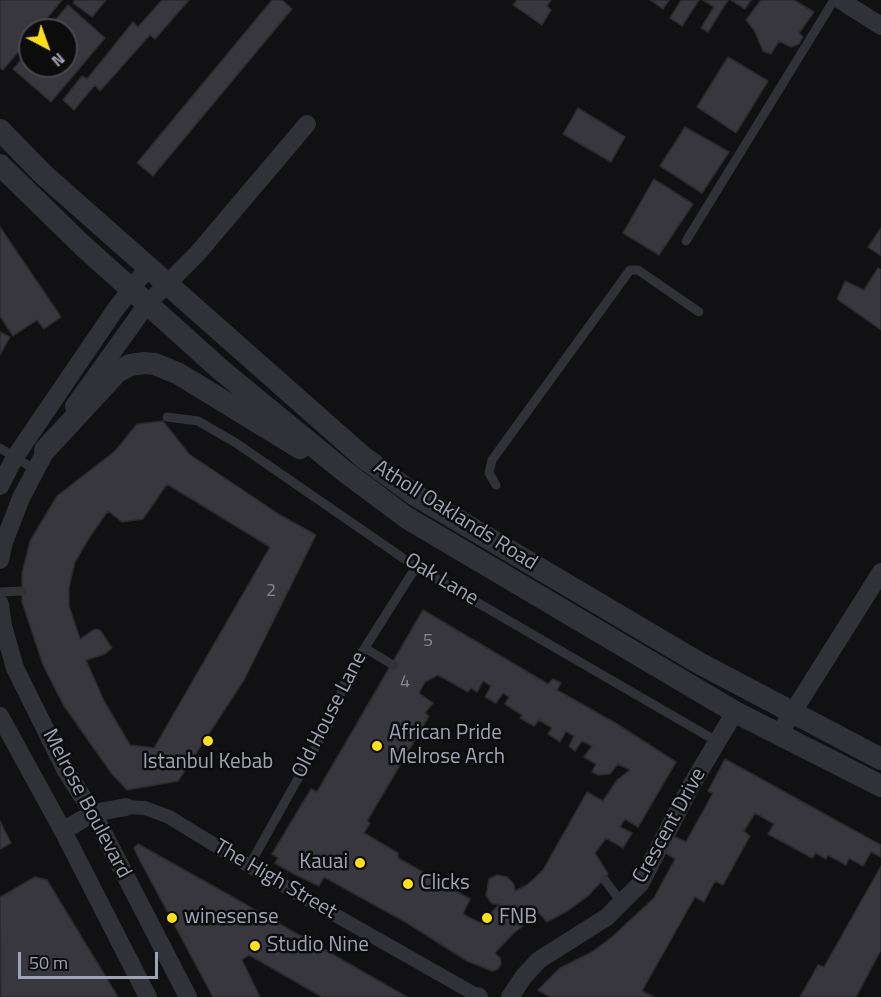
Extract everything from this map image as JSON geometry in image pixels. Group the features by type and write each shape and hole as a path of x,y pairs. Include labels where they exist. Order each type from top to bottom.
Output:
{"street":[{"path":"841,1 881,26"},
{"path":"0,486 8,452 138,297 167,282 197,254 307,124"},
{"name":"Atholl Oaklands Road","path":"0,130 44,175 363,457 415,495 699,663 881,759"},
{"name":"Atholl Oaklands Road","path":"0,165 138,297 344,471 406,518 735,712 881,786"},
{"path":"0,560 4,542 40,460 138,297 148,266"},
{"path":"40,460 117,372 129,365 144,363 155,364 179,374 273,434 344,471"},
{"path":"779,734 881,572"},
{"name":"Melrose Boulevard","path":"0,604 8,648 15,668 66,771 93,813 188,997"},
{"name":"Crescent Drive","path":"510,997 528,972 545,955 623,904 640,884 692,784 735,712"},
{"name":"Melrose Boulevard","path":"0,716 63,831 148,997"},
{"name":"The High Street","path":"63,831 93,813 126,807 145,808 169,817 249,866 479,997"}],"lane":[{"path":"686,241 841,1"},
{"path":"496,485 489,473 492,460 630,270 638,270 699,312"},
{"name":"Oak Lane","path":"168,417 198,421 236,443 416,567 718,742"},
{"path":"8,452 40,460"},
{"name":"Old House Lane","path":"249,866 333,716 347,676 416,567"},
{"path":"0,592 22,591"},
{"path":"365,648 393,665"},
{"path":"604,879 623,904"}],"building":[{"path":"0,0 62,0 47,18 18,18 18,52 3,70 0,68"},
{"path":"75,0 106,0 92,17 73,3"},
{"path":"162,0 189,0 155,39 150,35 100,91 95,85 74,110 63,100 82,76 87,79 133,22 138,27"},
{"path":"272,0 282,0 292,9 153,176 137,163"},
{"path":"517,0 551,0 547,6 551,10 542,25 513,5"},
{"path":"650,0 669,0 663,9"},
{"path":"681,0 699,0 682,26 670,18"},
{"path":"703,0 728,0 708,32 701,28 714,7"},
{"path":"731,0 751,0 745,9"},
{"path":"761,0 794,0 814,12 799,33 803,37 799,44 791,47 779,41 771,54 763,51 754,30 746,20"},
{"path":"68,5 105,38 78,70 78,18 57,18"},
{"path":"728,57 768,81 736,133 697,107"},
{"path":"18,63 18,73 13,69"},
{"path":"23,78 71,78 51,102"},
{"path":"578,108 625,137 611,162 563,134"},
{"path":"685,127 729,152 702,193 660,166"},
{"path":"654,179 693,204 659,255 623,233"},
{"path":"0,227 61,317 44,329 37,320 13,336 0,316"},
{"path":"881,228 881,256 868,247"},
{"path":"878,268 881,270 881,330 837,299 845,281 864,290"},
{"path":"0,332 10,337 0,355"},
{"path":"163,421 189,454 280,515 316,535 244,680 178,781 127,790 112,774 64,706 43,665 22,602 22,573 30,541 57,496 115,451 137,424","holes":["167,484 270,547 154,748 130,745 104,701 86,660 105,654 112,648 100,630 95,629 80,639 69,606 69,587 75,562 91,535 108,511 122,522 143,519"]},
{"path":"423,610 548,684 553,679 561,683 557,690 617,724 676,762 638,827 625,819 620,827 632,833 623,848 606,838 595,853 608,874 589,895 569,910 547,922 539,913 514,933 495,953 500,958 501,964 498,969 492,971 467,961 407,923 324,877 319,886 275,863 278,858 272,854 311,789 317,792","holes":["438,675 468,692 471,688 477,692 483,681 491,686 485,697 496,703 503,693 509,697 505,704 522,715 520,718 534,726 539,720 552,728 548,734 560,742 566,731 574,736 569,746 575,751 582,741 592,746 584,757 596,764 592,772 598,775 610,774 618,764 630,770 617,780 603,801 587,792 543,870 527,885 515,891 514,884 507,877 497,875 489,879 486,895 492,904 500,904 480,923 463,914 470,899 398,858 398,853 364,833 370,823 367,821 429,716 425,713 433,703 419,693 425,682"]},
{"path":"725,759 881,845 881,857 871,852 863,866 849,858 846,865 828,855 826,859 816,853 812,858 768,834 774,824 755,813 744,831 750,836 723,885 715,881 704,902 695,897 642,991 654,997 550,997 538,990 560,968 592,952 613,936 654,898 675,859 664,852 673,836 686,842 713,793 708,791"},
{"path":"0,821 11,843 0,849"},
{"path":"138,844 407,997 322,997 249,955 242,960 260,997 213,997 137,855 134,848"},
{"path":"881,866 881,950 856,997 800,997 818,965 824,967"},
{"path":"35,877 47,880 118,997 1,997 0,897"}],"place":[{"name":"Istanbul Kebab","path":"208,741"},
{"name":"African Pride Melrose Arch","path":"377,746"},
{"name":"Kauai","path":"360,863"},
{"name":"Clicks","path":"408,884"},
{"name":"winesense","path":"172,918"},
{"name":"FNB","path":"487,918"},
{"name":"Studio Nine","path":"255,946"}]}
